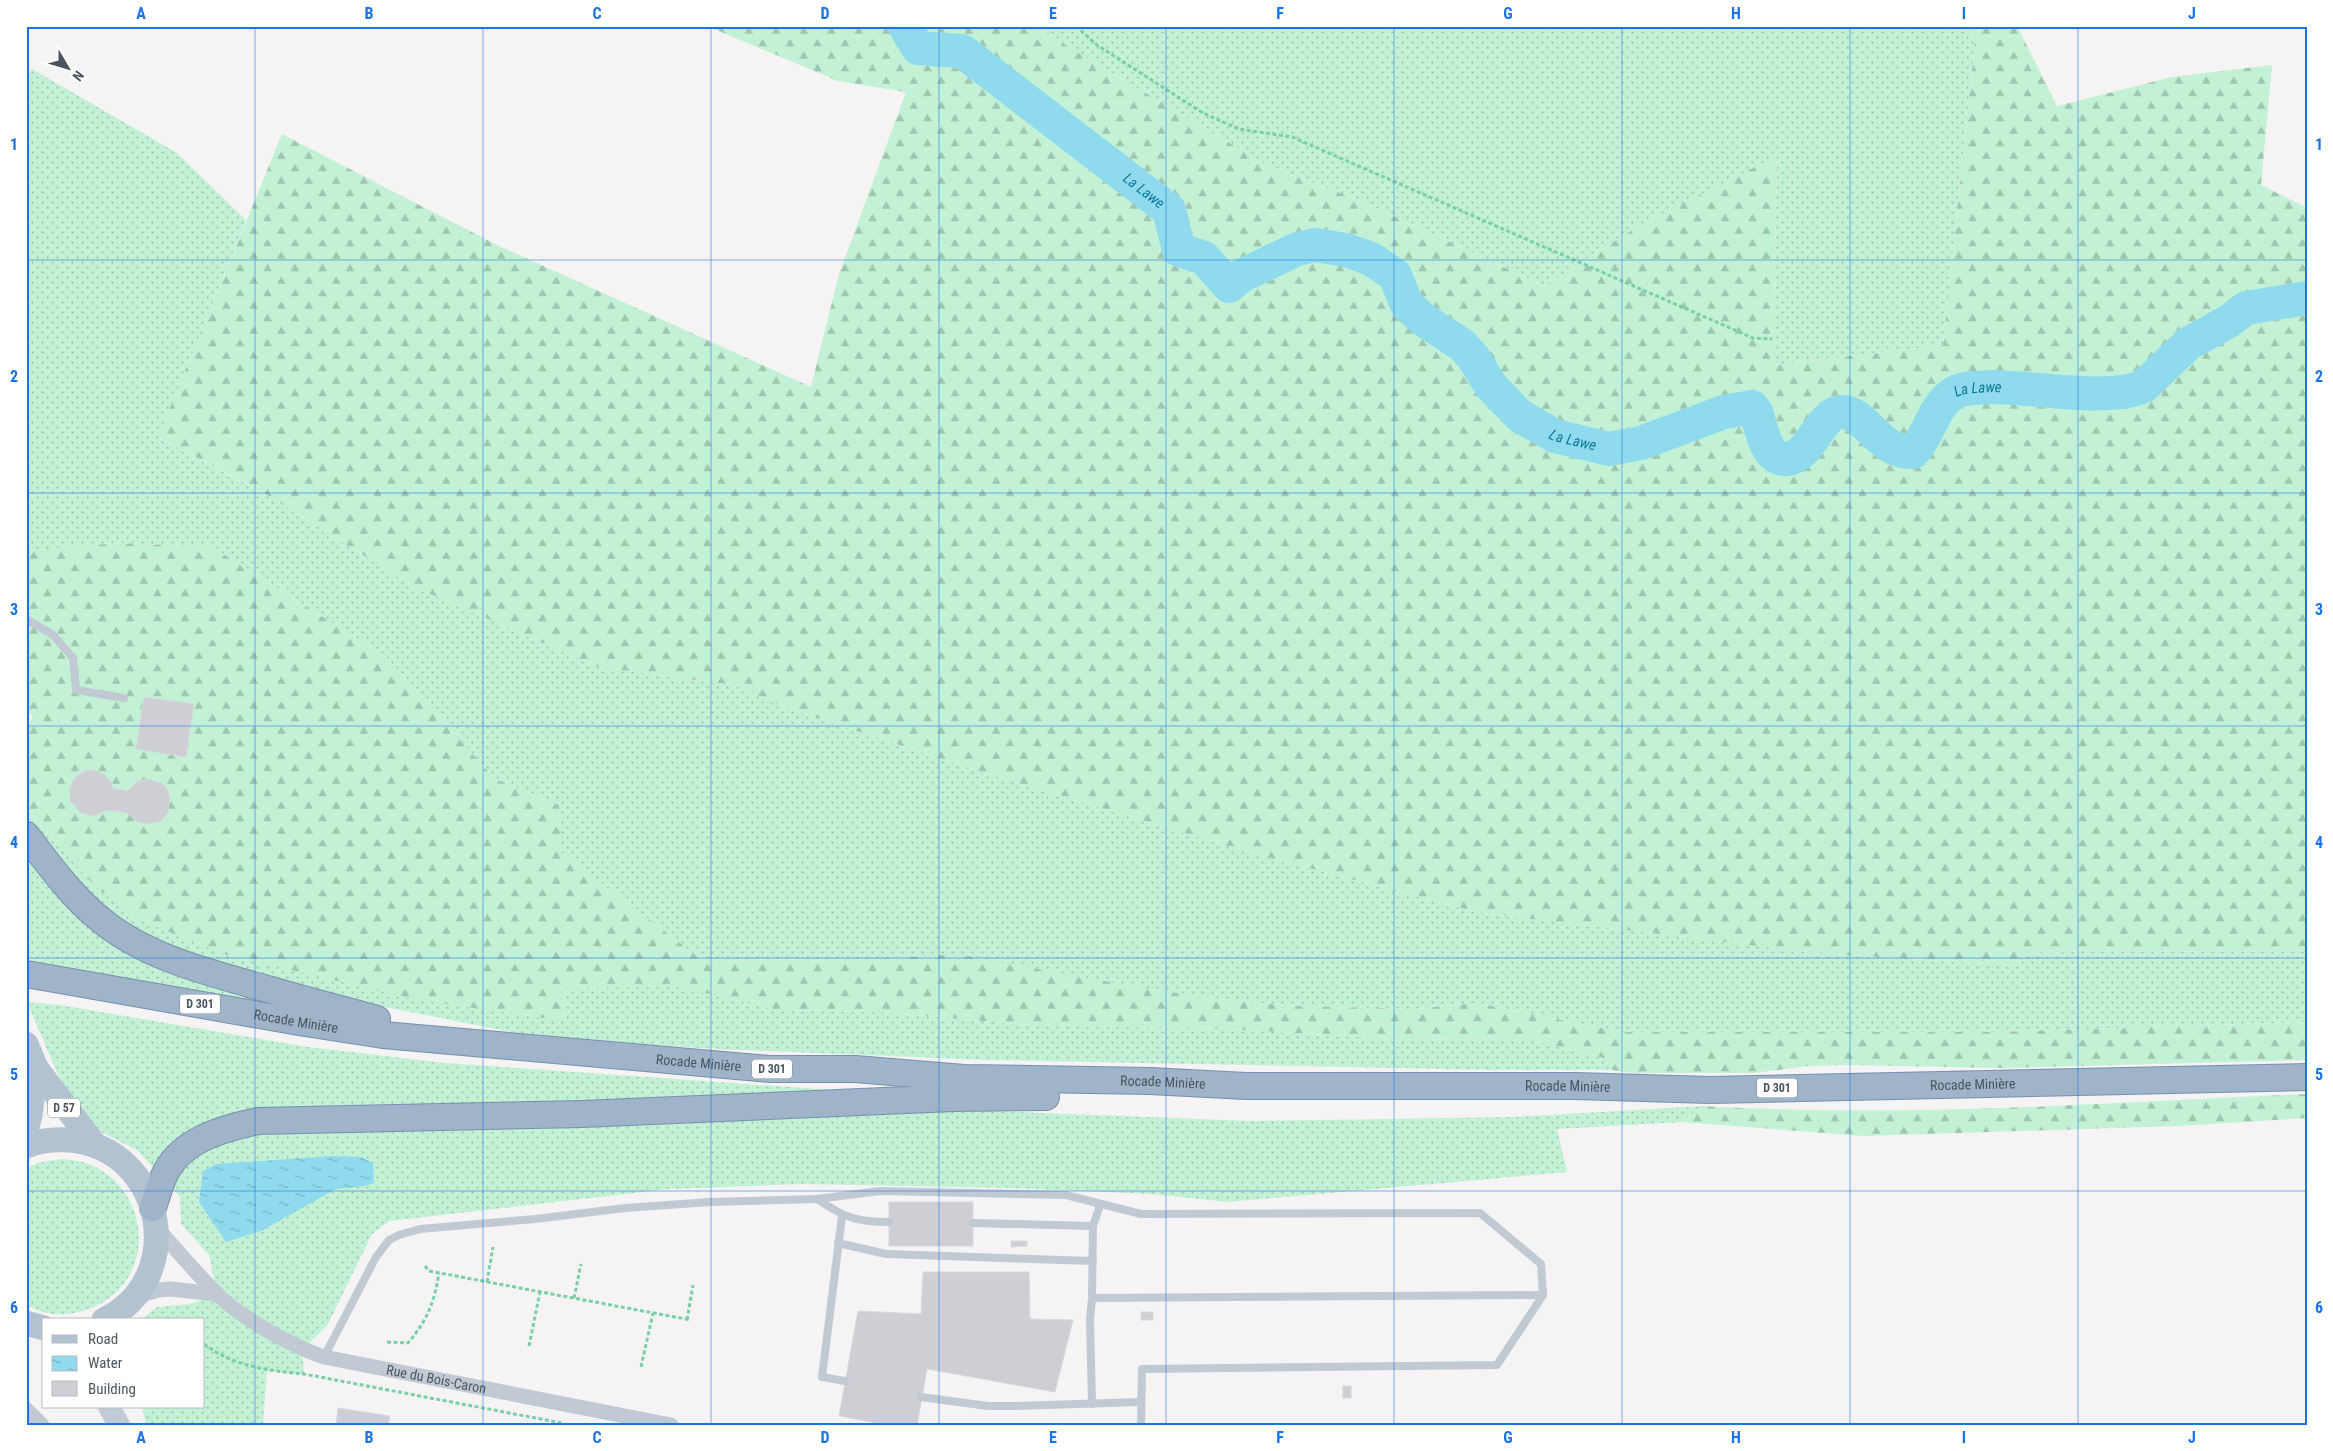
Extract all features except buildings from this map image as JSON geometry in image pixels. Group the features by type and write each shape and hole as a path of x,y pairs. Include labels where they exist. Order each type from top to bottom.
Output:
{"highway":[{"path":"26,835 66,887 96,916 142,946 168,958 221,976 472,1044"},
{"name":"Rocade Minière","path":"26,974 383,1035 770,1069 855,1069 964,1078 1150,1081 1246,1086 1575,1086 1711,1090 2307,1077"},
{"path":"154,1217 163,1177 179,1155 207,1135 220,1129 258,1121 582,1114 953,1098 1093,1096 1246,1086"}],"main road":[{"name":"D 57","path":"26,1044 36,1068 95,1145"},
{"name":"D 57","path":"26,1130 30,1115 36,1068"},
{"path":"26,1146 47,1140 63,1139 95,1145 125,1163 146,1191 154,1217 156,1242 149,1272 119,1311"},
{"path":"26,1323 42,1327"}],"street":[{"name":"Rue du Bois-Caron","path":"154,1217 217,1294 277,1336 302,1350 324,1357 671,1425"},
{"name":"Rue du Bois-Caron","path":"119,1311 158,1290 170,1289 217,1294"},
{"path":"26,1408 42,1425"}],"lane":[{"path":"26,619 53,635 73,658 76,690 124,698"},
{"path":"324,1357 376,1257 389,1240 399,1234 420,1229 534,1219 625,1208 710,1202 817,1199 880,1191 1066,1194 1100,1205 1141,1214 1480,1213 1541,1264 1543,1295 1497,1366 1142,1368 1140,1425"},
{"path":"817,1199 842,1216 869,1222 888,1222"},
{"path":"1092,1404 1090,1320 1093,1226 1100,1205"},
{"path":"842,1216 822,1377 845,1381"},
{"path":"973,1223 1093,1226"},
{"path":"838,1244 886,1254 1093,1261"},
{"path":"1092,1298 1543,1295"},
{"path":"921,1397 988,1406 1140,1402"}],"path":[{"path":"1076,26 1097,45 1204,113 1239,129 1292,137 1754,338 1772,339"},
{"path":"487,1282 494,1247"},
{"path":"574,1298 581,1264"},
{"path":"426,1266 429,1271 689,1320 693,1285"},
{"path":"387,1342 408,1343 422,1326 434,1301 439,1273"},
{"path":"529,1346 540,1292"},
{"path":"641,1367 653,1313"},
{"path":"205,1345 242,1364 267,1371 336,1380 566,1423"}],"green space":[{"path":"707,26 1039,26 1070,48 1270,167 1357,199 1544,286 1640,225 1777,156 1773,365 1943,345 1975,42 1963,26 2020,26 2018,28 2057,106 2172,77 2272,65 2261,185 2307,208 2307,952 2085,951 2027,954 2019,966 1817,953 1481,913 1258,855 997,777 793,710 733,685 599,667 412,586 269,496 158,437 282,134 497,245 811,387 839,274 906,92 838,81"},
{"path":"1039,26 1963,26 1975,42 1943,345 1773,365 1777,157 1640,225 1544,286 1357,199 1270,167 1070,48"},
{"path":"32,69 177,153 246,220 159,438 269,496 412,586 599,667 733,685 793,710 997,777 1258,855 1481,913 1817,953 2019,966 2027,954 2085,951 2307,952 2307,1022 1993,1032 1622,1032 1477,1003 1413,1009 1297,1006 1245,1002 1148,989 846,961 768,959 706,963 560,852 559,805 495,779 386,657 212,547 118,543 26,551 26,77"},
{"path":"118,543 212,547 386,657 495,779 559,805 561,852 706,963 768,959 846,961 956,954 1148,989 1245,1002 1297,1006 1413,1009 1477,1003 1622,1032 1993,1032 2307,1022 2307,1060 2002,1068 1850,1065 1808,1066 1754,1073 1633,1073 1612,1070 1607,1059 1531,1040 1391,1039 1231,1029 1028,1025 880,1012 777,1010 676,986 566,988 563,1021 418,1000 227,955 137,919 94,885 26,809 26,728 33,717 26,709 26,551"},
{"path":"26,809 94,885 227,955 563,1020 566,988 676,986 777,1010 880,1012 1028,1025 1231,1029 1391,1039 1531,1040 1607,1059 1612,1070 1494,1070 987,1060 717,1049 541,1038 331,996 294,1011 38,965 26,961"},
{"path":"27,1002 60,1005 308,1047 446,1063 875,1093 878,1112 990,1111 1252,1121 1515,1117 1702,1106 1681,1122 1557,1129 1567,1172 1228,1202 1152,1194 1011,1188 801,1184 669,1189 389,1221 372,1234 327,1326 302,1350 304,1374 267,1371 263,1425 146,1425 142,1408 205,1408 205,1318 143,1318 157,1307 191,1304 217,1294 209,1255 181,1224 180,1197 137,1150 101,1132 78,1114 55,1068"},
{"path":"2307,1094 2307,1118 2178,1126 1864,1136 1681,1122 1702,1106 1777,1109 1928,1110"},
{"path":"62,1159 89,1164 111,1177 127,1195 136,1216 139,1239 135,1261 125,1281 109,1298 86,1310 57,1314 43,1312 26,1306 26,1169 37,1163"}],"water":[{"path":"332,1156 361,1157 373,1163 374,1183 365,1186 336,1189 261,1231 226,1242 199,1202 203,1171 216,1164"}],"waterway":[{"name":"La Lawe","path":"905,26 918,48 962,51 1169,210 1179,250 1204,258 1229,286 1241,276 1297,249 1315,245 1346,250 1371,259 1395,275 1407,305 1424,320 1462,345 1473,357 1491,386 1520,416 1555,436 1609,449 1641,443 1724,412 1752,407 1756,412 1765,442 1769,449 1780,458 1787,459 1803,451 1827,419 1841,412 1850,413 1858,418 1890,446 1901,451 1913,452 1941,406 1958,391 1992,387 2070,393 2130,391 2144,386 2188,344 2229,321 2246,308 2307,298"}]}
